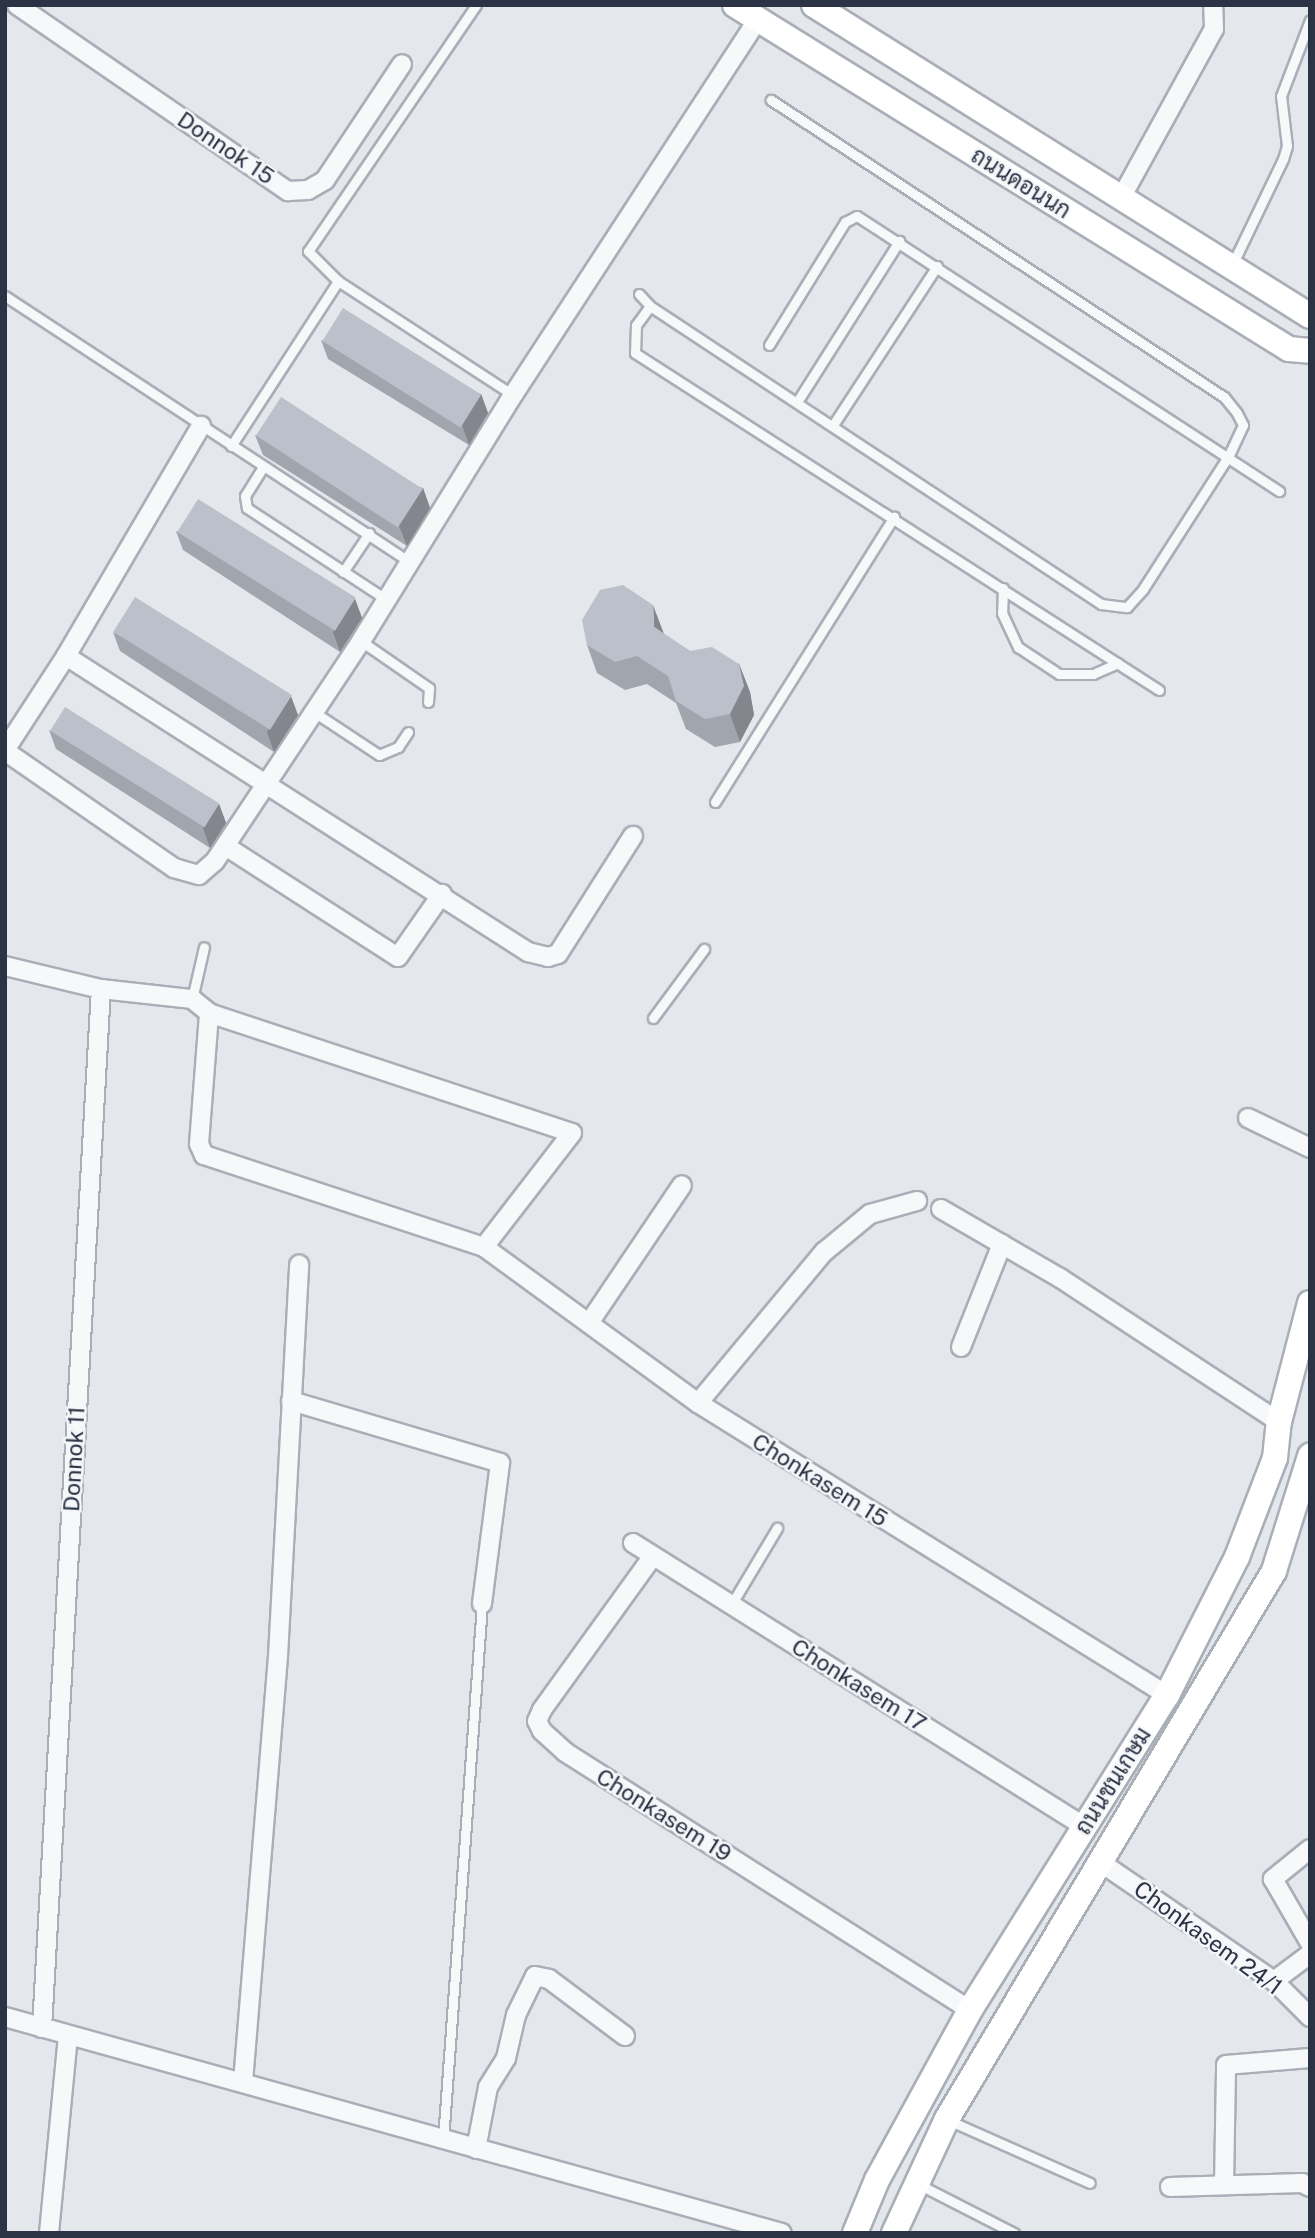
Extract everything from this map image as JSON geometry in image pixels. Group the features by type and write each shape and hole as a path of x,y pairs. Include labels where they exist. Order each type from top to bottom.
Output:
{"main road":[{"name":"ถนนดอนนก","path":"735,5 1289,349 1310,351"},
{"name":"ถนนดอนนก","path":"814,5 1310,316"},
{"name":"ถนนชนเกษม","path":"855,2233 877,2180 970,2010 1167,1695 1237,1557 1275,1458 1279,1422 1310,1303"},
{"name":"ถนนชนเกษม","path":"894,2233 915,2182 947,2119 1103,1864 1274,1571 1310,1456"}],"street":[{"name":"Donnok 15","path":"17,5 288,191 308,190 325,180 402,64"},
{"path":"1121,198 1214,29 1213,5"},
{"path":"201,426 66,656 5,750 174,868 199,875 227,847 387,600 513,395 757,20"},
{"path":"66,656 442,894 528,952 548,957 558,954 633,836"},
{"path":"227,847 398,957 442,894"},
{"path":"5,966 101,989 192,999 209,1013 572,1133 484,1247"},
{"name":"Donnok 11","path":"42,2028 101,989"},
{"name":"Chonkasem 15","path":"209,1013 199,1144 204,1156 484,1247 698,1404 1167,1695"},
{"path":"1248,1118 1310,1147"},
{"path":"589,1323 682,1185"},
{"path":"698,1404 824,1252 870,1214 916,1201"},
{"path":"941,1209 1002,1244 1279,1422"},
{"path":"961,1347 1002,1244"},
{"path":"243,2082 278,1656 299,1265"},
{"path":"291,1401 500,1463 482,1604"},
{"name":"Chonkasem 17","path":"633,1543 1085,1826"},
{"name":"Chonkasem 19","path":"653,1556 542,1710 537,1721 542,1731 565,1752 970,2010"},
{"path":"1310,1849 1273,1879 1310,1942"},
{"name":"Chonkasem 24/1","path":"1103,1864 1273,1981 1310,2017"},
{"path":"1273,1981 1310,1955"},
{"path":"476,2149 488,2087 506,2058 516,2015 535,1976 549,1979 625,2036"},
{"path":"5,2017 782,2233"},
{"path":"48,2233 68,2035"},
{"path":"1224,2185 1226,2065 1310,2058"},
{"path":"1171,2187 1310,2187"}],"lane":[{"path":"476,5 308,251 338,281 513,395"},
{"path":"1231,267 1283,159 1287,146 1281,96 1310,20"},
{"path":"639,294 650,306 1101,604 1127,607 1229,455 1243,425 1224,397 771,100"},
{"path":"769,345 845,222 856,216 1229,455 1279,491"},
{"path":"797,402 899,242"},
{"path":"833,425 937,266"},
{"path":"231,446 338,281"},
{"path":"5,296 409,561"},
{"path":"650,306 636,326 635,353 894,517 1159,690"},
{"path":"263,467 245,496 247,508 387,600"},
{"path":"715,802 894,517"},
{"path":"344,572 369,533"},
{"path":"1003,588 1002,613 1018,647 1059,674 1093,674 1118,663"},
{"path":"361,641 429,688 428,702"},
{"path":"314,712 379,755 398,747 408,732"},
{"path":"192,999 204,947"},
{"path":"653,1018 704,949"},
{"path":"731,1605 776,1528"},
{"path":"443,2140 482,1604"},
{"path":"947,2119 1090,2183"},
{"path":"915,2182 1014,2233"}],"building":[{"path":"343,308 481,394 461,427 322,341"},
{"path":"281,397 423,489 398,528 256,436"},
{"path":"198,499 356,598 335,631 177,532"},
{"path":"623,585 653,605 654,627 690,651 712,647 739,664 744,686 730,714 705,719 676,701 668,676 637,656 615,662 587,645 582,620 600,590"},
{"path":"135,597 292,695 270,730 113,632"},
{"path":"65,707 219,803 205,827 50,731"}]}
